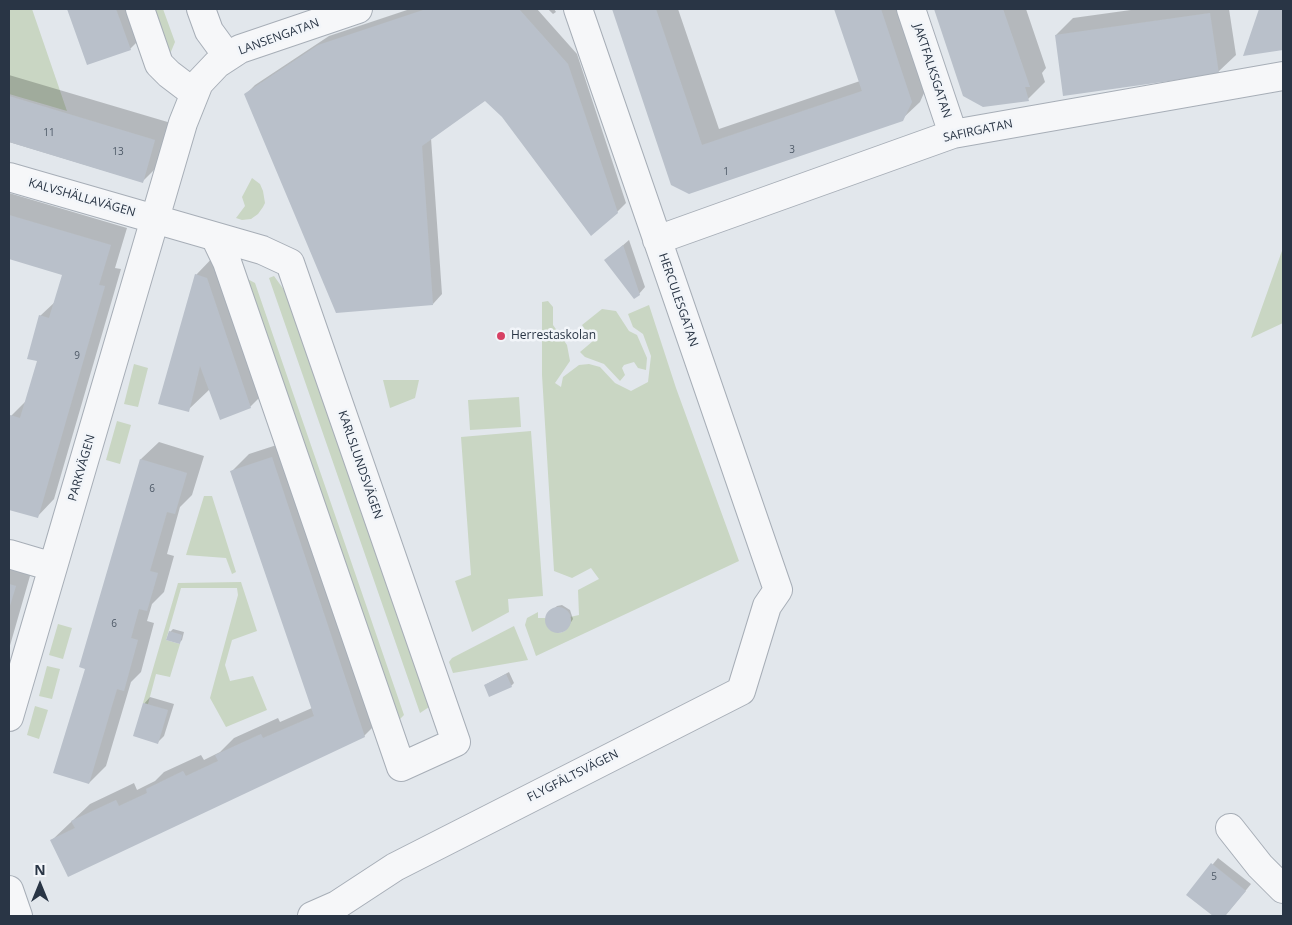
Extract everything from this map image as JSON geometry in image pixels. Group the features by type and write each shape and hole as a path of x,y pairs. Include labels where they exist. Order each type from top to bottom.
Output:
{"street":[{"path":"140,9 159,64 194,94"},
{"path":"155,220 183,123 194,94 199,83 217,64 228,57 209,31 201,9"},
{"name":"LANSENGATAN","path":"228,57 240,49 358,9"},
{"name":"HERCULESGATAN","path":"578,9 778,590"},
{"name":"JAKTFALKSGATAN","path":"911,9 953,134"},
{"name":"SAFIRGATAN","path":"657,240 953,134 1283,76"},
{"name":"KALVSHÄLLAVÄGEN","path":"9,177 155,220"},
{"name":"KARLSLUNDSVÄGEN","path":"155,220 215,236 262,250 290,263 456,742 401,767 227,262 215,236"},
{"name":"PARKVÄGEN","path":"9,717 155,220"},
{"path":"9,554 53,566"},
{"name":"FLYGFÄLTSVÄGEN","path":"312,916 337,904 404,862 740,691 767,606 778,590"},
{"path":"1230,828 1254,859 1283,889"},
{"path":"9,890 18,916"}],"green space":[{"path":"9,9 32,9 67,111 9,94"},
{"path":"148,9 163,9 175,42 170,54"},
{"path":"252,178 260,184 265,203 258,214 251,219 242,220 236,218 245,206 242,197"},
{"path":"1283,248 1283,323 1251,338"},
{"path":"240,275 255,283 404,715 395,724"},
{"path":"274,276 287,294 429,707 420,713 269,278"},
{"path":"548,301 553,307 553,325 567,345 570,361 555,383 561,387 563,377 579,365 589,364 600,367 615,383 631,391 648,382 651,356 643,334 633,327 628,314 649,305 676,388 739,561 536,656 525,625 527,618 538,612 538,618 546,618 547,626 550,630 560,633 565,631 571,622 570,617 579,615 578,590 599,579 591,568 572,578 554,571 542,375 542,302"},
{"path":"602,309 616,311 629,331 637,335 647,358 646,370 638,368 634,362 624,365 622,368 625,375 620,381 604,364 585,357 580,352 593,341 582,325"},
{"path":"134,364 148,368 138,407 124,404"},
{"path":"383,380 419,380 415,398 390,408"},
{"path":"519,397 521,427 470,430 468,400"},
{"path":"117,421 131,425 120,464 106,460"},
{"path":"531,431 543,596 508,599 509,612 472,632 455,581 471,575 461,437"},
{"path":"204,496 212,496 236,572 232,574 226,558 186,555"},
{"path":"241,582 257,631 232,640 225,665 230,681 253,676 267,710 226,727 210,698 238,595 237,588 181,588 166,640 180,644 170,677 156,674 148,704 143,703 178,583"},
{"path":"58,624 72,628 63,659 49,655"},
{"path":"514,626 528,660 453,673 449,662 452,658"},
{"path":"47,666 60,669 52,699 39,696"},
{"path":"35,706 48,710 39,739 27,735"}],"building":[{"path":"67,9 116,9 131,50 87,65"},
{"path":"426,9 519,9 568,64 618,213 591,236 502,117 485,101 422,146 433,305 336,313 244,94 318,45"},
{"path":"612,9 656,9 702,145 862,91 834,9 881,9 912,102 903,121 689,194 671,185"},
{"path":"934,9 1003,9 1030,87 1025,87 1029,101 983,107 963,96"},
{"path":"1259,9 1283,9 1283,50 1243,56"},
{"path":"1210,13 1219,74 1063,96 1055,35"},
{"path":"9,96 155,140 143,183 9,142"},
{"path":"9,215 111,245 99,285 105,286 38,518 9,510 9,419 10,415 20,418 37,361 27,359 39,315 49,318 62,275 9,259"},
{"path":"623,245 640,295 634,299 604,260"},
{"path":"195,274 207,278 251,408 220,420 200,366 189,412 158,404"},
{"path":"272,457 365,737 68,877 50,840 75,828 71,821 116,800 119,806 147,793 146,789 183,771 186,776 218,761 215,755 261,734 263,738 314,716 230,471"},
{"path":"140,459 187,473 175,514 167,512 150,571 158,573 147,611 139,609 131,638 138,640 124,691 117,689 89,784 53,773 85,669 79,667"},
{"path":"9,584 16,586 9,609"},
{"path":"558,607 567,611 571,620 567,629 558,633 549,629 545,620 549,611"},
{"path":"169,631 182,635 180,644 166,640"},
{"path":"506,674 512,687 489,697 484,685"},
{"path":"143,703 168,710 158,744 133,736"},
{"path":"1211,863 1246,891 1225,916 1213,916 1186,895"}],"place":[{"name":"Herrestaskolan","path":"501,336"}]}
